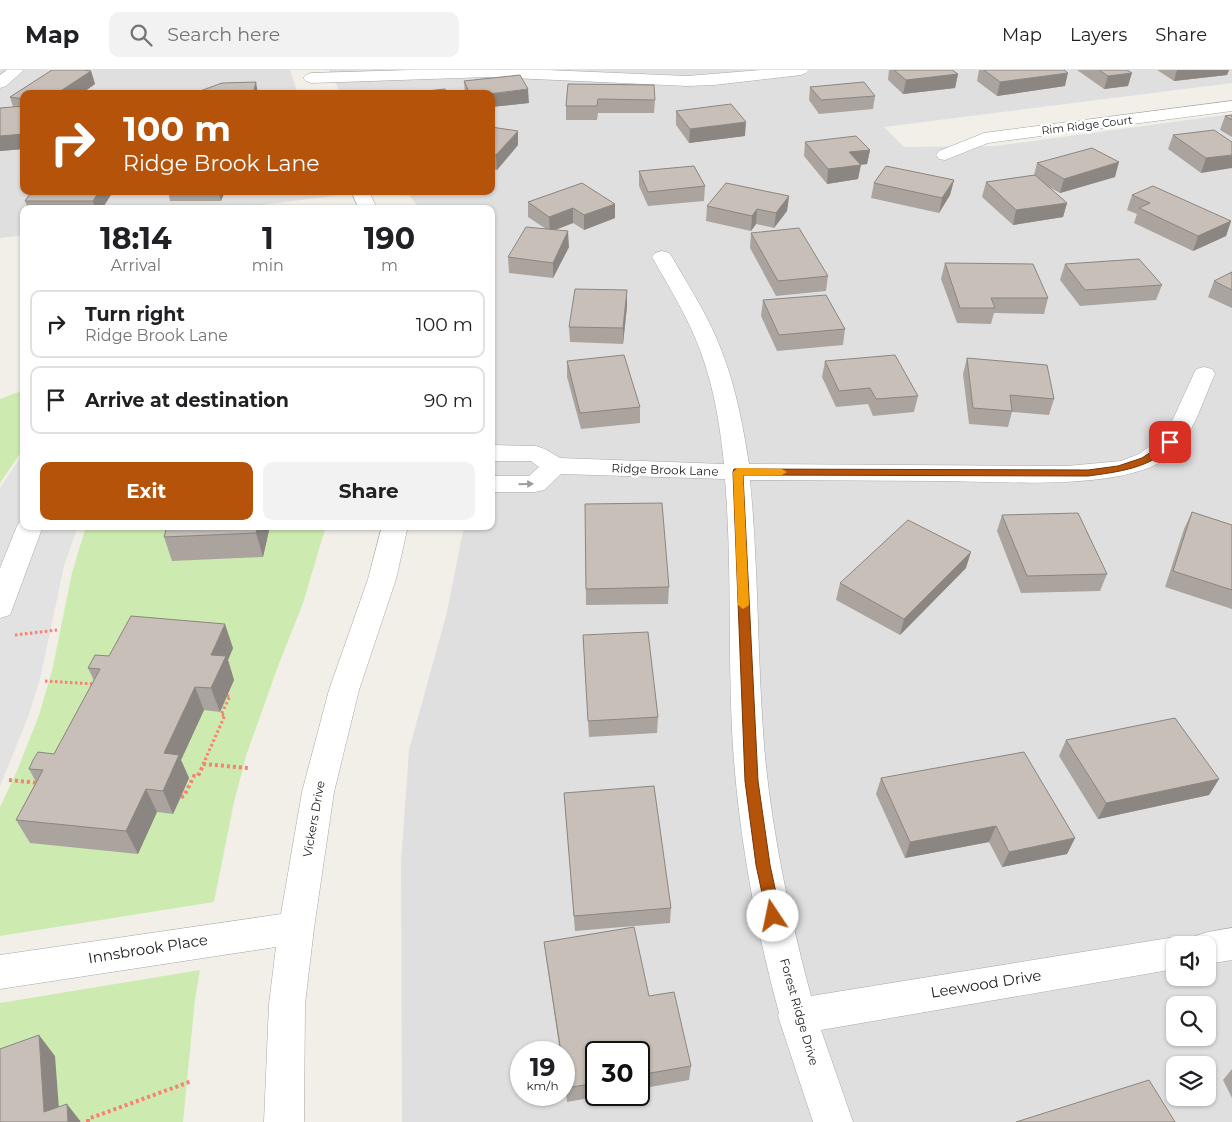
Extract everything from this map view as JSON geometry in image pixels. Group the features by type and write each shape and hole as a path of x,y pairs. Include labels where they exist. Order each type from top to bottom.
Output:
{"street":[{"path":"0,83 16,70"},
{"path":"316,90 310,74 490,72 696,81 801,70"},
{"name":"Rim Ridge Court","path":"945,155 984,138 1232,106"},
{"name":"Forest Ridge Drive","path":"662,257 698,320 714,358 729,414 738,472 752,781 765,874 798,1016 833,1122"},
{"name":"Ridge Brook Lane","path":"495,453 536,454 555,466 738,472 1067,474 1119,469 1145,460 1163,449 1170,442 1185,416 1204,374"},
{"path":"495,484 535,484 555,466"},
{"path":"0,608 28,530"},
{"name":"Vickers Drive","path":"284,1122 287,1004 296,928 320,783 344,690 382,579 395,530"},
{"name":"Innsbrook Place","path":"0,972 210,939 296,928"},
{"path":"1216,947 1232,944"},
{"name":"Leewood Drive","path":"798,1016 1166,955"}],"path":[{"path":"10,636 57,630"},
{"path":"45,681 102,685"},
{"path":"181,797 184,796 194,776 198,776 225,715 221,715 230,696 227,696"},
{"path":"203,764 248,768"},
{"path":"9,780 47,783"},
{"path":"88,1122 88,1119 192,1081"}],"shaded area":[{"path":"0,70 290,70 297,90 20,90 20,195 332,196 262,205 20,205 20,236 0,238"},
{"path":"329,70 1232,70 1232,83 884,127 904,147 995,146 1232,114 1232,1122 402,1122 401,862 409,750 447,612 463,530 495,530 495,205 417,205 409,195 495,195 495,90 339,90"},
{"path":"20,458 20,530 77,530 64,566 40,679 28,717 0,786 0,488"}],"green space":[{"path":"20,392 20,454 0,483 0,399"},
{"path":"85,530 325,530 303,603 247,753 234,802 214,902 0,936 0,807 17,771 39,715 52,671 72,573"},
{"path":"200,970 195,999 183,1122 0,1122 0,1003"}],"building":[{"path":"52,70 91,71 62,90 21,90"},
{"path":"894,70 952,70 958,74 906,80"},
{"path":"984,70 1064,70 1068,73 1000,82"},
{"path":"1099,70 1127,70 1132,73 1108,76"},
{"path":"520,75 528,89 495,93 495,90 468,90 464,81"},
{"path":"256,82 254,90 203,90 222,83"},
{"path":"864,82 875,96 821,100 810,87"},
{"path":"568,84 654,85 655,100 598,99 597,106 566,106"},
{"path":"20,91 20,98 10,97"},
{"path":"731,104 746,122 690,129 676,111"},
{"path":"20,106 20,134 0,136 0,108"},
{"path":"1232,115 1232,120 1225,116"},
{"path":"495,128 518,131 496,155"},
{"path":"1214,130 1232,142 1232,155 1206,158 1173,135"},
{"path":"856,136 870,150 849,152 861,165 828,169 805,142"},
{"path":"1092,148 1119,162 1064,179 1037,163"},
{"path":"694,166 705,186 648,192 639,171"},
{"path":"886,166 954,180 942,198 874,183"},
{"path":"1035,175 1067,203 1016,210 986,182"},
{"path":"582,183 615,204 584,215 573,208 549,217 528,202"},
{"path":"726,183 789,196 776,213 757,209 752,216 707,206"},
{"path":"1153,186 1231,221 1198,236 1139,208 1150,203 1132,195"},
{"path":"29,195 97,195 93,201 25,201"},
{"path":"526,227 568,231 553,263 508,257"},
{"path":"799,228 828,276 778,281 751,233"},
{"path":"1139,259 1162,285 1085,290 1065,264"},
{"path":"945,263 1033,264 1048,298 991,298 995,308 960,308"},
{"path":"1232,272 1232,290 1214,281"},
{"path":"575,289 627,290 623,328 569,327"},
{"path":"826,295 845,329 779,335 763,300"},
{"path":"624,355 640,407 580,413 567,361"},
{"path":"895,355 918,396 876,399 870,388 839,391 825,361"},
{"path":"967,358 1047,365 1054,399 1010,395 1012,411 973,408"},
{"path":"662,503 669,587 586,589 585,504"},
{"path":"1192,512 1232,525 1232,590 1173,571"},
{"path":"1078,513 1107,574 1027,576 1002,515"},
{"path":"908,520 971,552 904,619 840,583"},
{"path":"166,530 257,530 256,533 164,537"},
{"path":"131,616 225,624 211,655 226,656 211,688 195,687 164,753 179,755 163,791 146,789 126,831 16,820 43,770 29,769 33,760 38,752 54,754 100,669 88,668 95,655 109,656"},
{"path":"648,632 658,717 588,721 583,635"},
{"path":"1175,718 1219,779 1106,803 1066,740"},
{"path":"1024,752 1075,838 1009,852 996,826 910,842 881,778"},
{"path":"654,786 671,908 574,916 564,793"},
{"path":"634,927 649,996 674,992 691,1066 650,1073 650,1041 585,1041 585,1085 575,1086 575,1041 559,1041 544,942"},
{"path":"39,1035 44,1112 67,1104 68,1122 0,1122 0,1049"},
{"path":"1149,1080 1175,1122 1016,1122"}],"slow traffic":[{"path":"743,605 741,508 738,472 782,472"}],"route":[{"path":"773,916 763,865 752,781 748,726 741,508 738,472 1088,473 1119,469 1145,460 1155,455 1170,442"}]}
